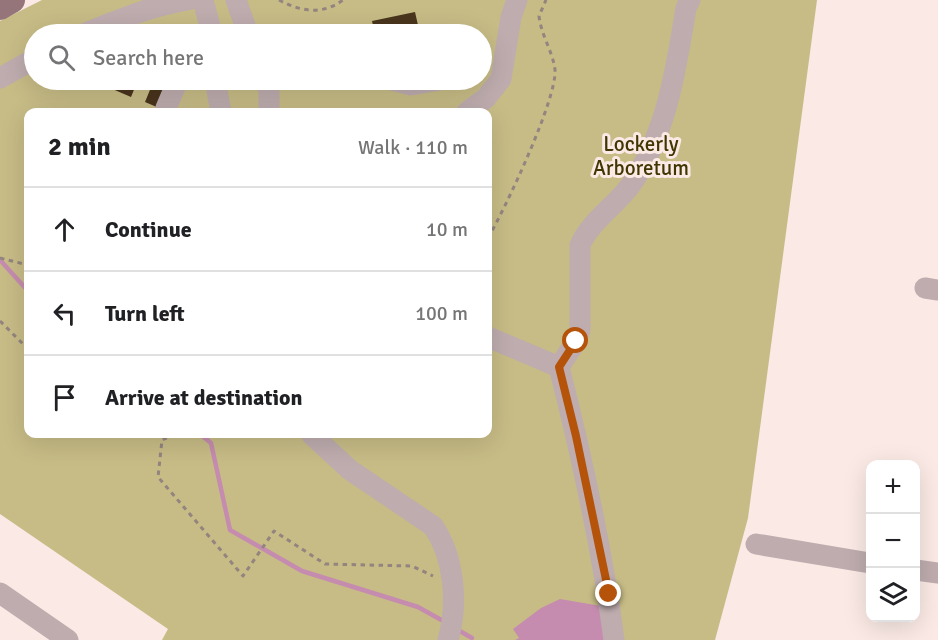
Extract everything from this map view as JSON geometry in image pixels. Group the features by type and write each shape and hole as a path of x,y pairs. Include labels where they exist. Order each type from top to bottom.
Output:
{"main road":[{"path":"0,7 12,0"}],"street":[{"path":"107,24 166,3 188,0"},
{"path":"203,0 209,24"},
{"path":"236,0 244,24"},
{"path":"472,108 486,98 501,79 511,17 517,0"},
{"path":"614,640 609,594 559,367 576,341 580,330 580,245 586,234 630,185 647,155 673,87 686,8 690,0"},
{"path":"0,78 24,65"},
{"path":"166,108 174,90"},
{"path":"217,90 220,108"},
{"path":"269,90 269,108"},
{"path":"492,339 559,367"},
{"path":"315,438 350,470 433,526 440,536 454,586 450,630"},
{"path":"756,544 866,561"},
{"path":"920,571 938,573"},
{"path":"0,593 68,640"}],"path":[{"path":"279,0 313,11 327,10 343,0"},
{"path":"492,229 534,138 555,80 555,67 539,16 546,0"},
{"path":"0,258 24,264"},
{"path":"0,321 24,345"},
{"path":"166,438 162,440 158,477 243,576 274,531 324,564 412,566 454,586"}],"green space":[{"name":"Lockerly Arboretum","path":"42,0 817,0 748,518 715,640 162,640 168,629 0,514 0,21"}],"shaded area":[{"path":"560,599 601,606 605,640 515,640 519,638 513,629 541,608"}],"building":[{"path":"415,12 418,24 373,24 372,21"},
{"path":"115,90 134,90 131,97"},
{"path":"150,90 167,90 159,108 145,102"}],"waterway":[{"path":"0,260 24,287"},
{"path":"205,438 211,443 230,530 302,571 418,607 445,622"},
{"path":"458,630 472,638"}],"route":[{"path":"576,341 559,367 609,594"}]}
